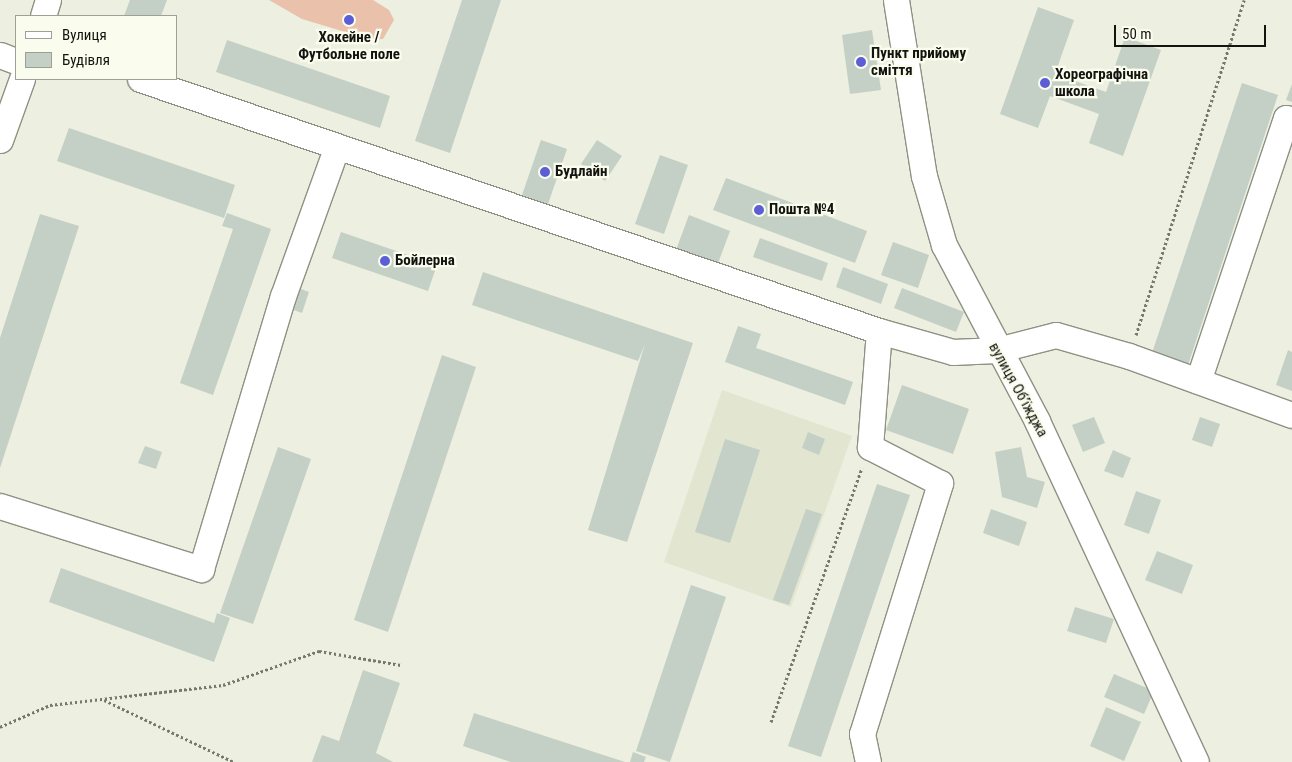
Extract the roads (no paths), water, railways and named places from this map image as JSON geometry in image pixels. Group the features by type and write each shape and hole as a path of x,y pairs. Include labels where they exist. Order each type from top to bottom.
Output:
{"street":[{"path":"43,15 48,0"},
{"name":"вулиця Обʼїжджа","path":"896,0 924,176 944,245 997,350 1037,421 1196,762"},
{"path":"0,55 15,61"},
{"path":"0,140 22,80"},
{"path":"143,80 879,331 953,352 997,350 1056,335 1129,356 1292,415"},
{"path":"1198,381 1286,118 1292,120"},
{"path":"0,506 201,569 283,296 337,146"},
{"path":"868,762 862,734 940,483 870,447 879,331"}],"place":[{"name":"Хокейне / Футбольне поле","path":"349,20"},
{"name":"Пункт прийому сміття","path":"861,62"},
{"name":"Хореографічна школа","path":"1045,83"},
{"name":"Будлайн","path":"545,172"},
{"name":"Пошта №4","path":"759,210"},
{"name":"Бойлерна","path":"385,261"}]}
